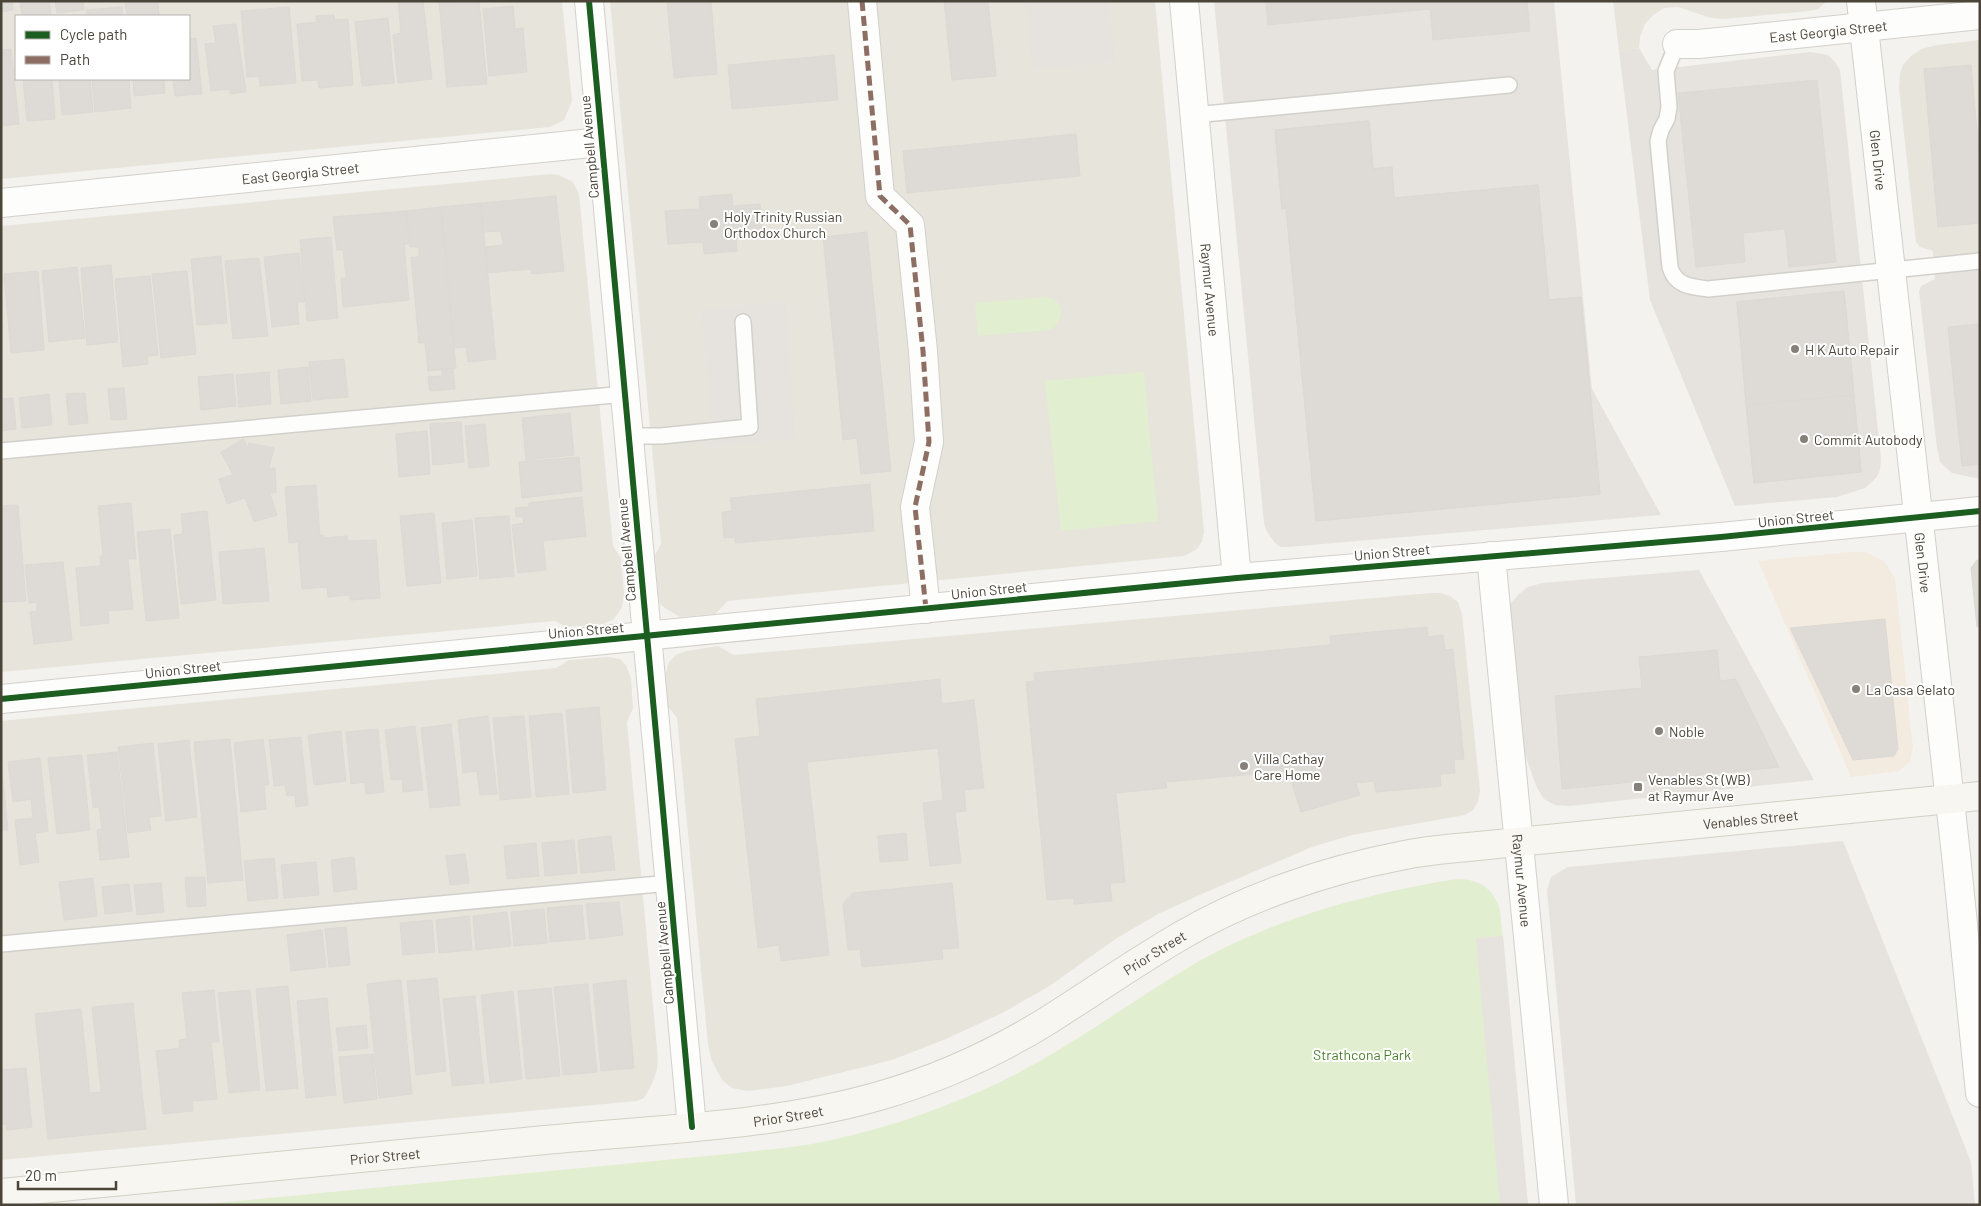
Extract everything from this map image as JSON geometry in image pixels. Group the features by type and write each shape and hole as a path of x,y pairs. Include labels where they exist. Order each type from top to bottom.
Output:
{"main road":[{"name":"Venables Street","path":"1520,841 1980,796"},
{"name":"Prior Street","path":"1,1193 736,1124 791,1116 879,1096 939,1075 995,1050 1044,1023 1187,932 1266,896 1327,874 1402,855 1520,841"}],"street":[{"name":"Campbell Avenue","path":"588,1 692,1127"},
{"path":"862,1 880,196 910,225 923,351 929,442 915,507 926,609"},
{"name":"Raymur Avenue","path":"1184,1 1237,578"},
{"name":"East Georgia Street","path":"1677,44 1699,44 1863,14 1980,15"},
{"name":"Glen Drive","path":"1863,14 1980,1093"},
{"name":"East Georgia Street","path":"1,202 601,142"},
{"name":"Union Street","path":"1,699 1237,578 1721,538 1980,511"},
{"name":"Raymur Avenue","path":"1491,556 1554,1205"}],"lane":[{"path":"1677,44 1666,71 1669,106 1667,119 1660,130 1658,141 1672,276 1682,283 1708,289 1980,261"},
{"path":"1194,115 1509,85"},
{"path":"629,436 661,436 750,427 743,322"},
{"path":"1,451 625,394"},
{"path":"1,944 670,883"}],"shaded area":[{"path":"1,1 562,1 572,101 564,120 550,127 1,179"},
{"path":"610,1 1155,1 1204,532 1202,541 1197,549 1184,556 728,601 715,614 680,617 660,604 655,555 661,544"},
{"path":"1025,1 1109,1 1115,62 1032,69"},
{"path":"1214,1 1554,1 1592,389 1661,515 1288,547 1280,547 1275,543 1266,530 1264,523"},
{"path":"1613,1 1827,1 1818,9 1809,11 1723,19 1711,18 1678,7 1664,8 1653,15 1645,24 1640,37 1639,48 1619,51"},
{"path":"1980,40 1980,261 1934,265 1933,251 1920,247 1916,242 1899,88 1900,74 1903,65 1921,49 1937,45"},
{"path":"1639,48 1652,70 1810,52 1828,55 1840,70 1881,459 1880,470 1876,478 1865,488 1837,497 1735,506 1650,300 1619,51"},
{"path":"551,174 559,175 573,182 579,194 613,546 621,558 624,594 622,607 614,619 603,624 567,627 555,621 1,672 1,226"},
{"path":"1980,261 1980,479 1952,473 1940,462 1919,291 1921,286 1935,279 1934,265"},
{"path":"786,302 795,439 711,446 702,309"},
{"path":"1865,552 1884,561 1895,578 1913,747 1910,762 1899,771 1851,777 1758,561"},
{"path":"1699,570 1814,780 1570,806 1555,805 1544,799 1537,788 1522,746 1508,621 1510,604 1528,587 1542,583"},
{"path":"1676,592 1717,650 1640,657 1642,688 1555,696 1547,603"},
{"path":"1441,593 1450,596 1458,602 1462,614 1480,791 1478,802 1473,810 1465,815 1352,835 1312,847 1204,893 1158,914 1117,938 1048,987 1002,1013 946,1039 892,1060 787,1086 748,1091 732,1088 722,1080 711,1059 708,1044 677,718 667,705 665,676 669,662 676,655 686,651 718,646 734,655"},
{"path":"608,657 620,659 626,665 631,678 633,708 627,722 658,1059 653,1082 644,1098 637,1101 1,1160 1,721 556,668 569,660"},
{"path":"1843,841 1971,1162 1975,1205 1576,1205 1547,890 1551,877 1568,867"},
{"path":"1503,936 1528,1205 1500,1205 1476,938"}],"green space":[{"path":"1045,297 1056,301 1060,305 1061,310 1059,321 1050,330 978,336 975,303"},
{"path":"1144,372 1158,521 1061,531 1045,381"},
{"name":"Strathcona Park","path":"1457,879 1473,881 1485,887 1494,896 1500,910 1528,1205 196,1205 738,1153 812,1144 856,1134 942,1107 1010,1077 1061,1049 1184,970 1247,937 1281,923 1351,901"}],"building":[{"path":"1,1 12,1 13,10 1,12"},
{"path":"20,1 49,1 51,15 22,15"},
{"path":"55,1 83,1 84,10 57,13"},
{"path":"125,1 158,1 159,15 127,15"},
{"path":"398,1 423,1 432,79 398,83 393,35 401,33"},
{"path":"479,1 487,84 447,87 439,2"},
{"path":"667,1 711,1 717,74 674,78"},
{"path":"944,1 988,1 996,76 952,80"},
{"path":"1266,1 1527,1 1530,31 1433,40 1430,9 1268,25"},
{"path":"513,6 515,29 523,28 527,72 489,76 483,9"},
{"path":"122,7 123,15 87,15 86,10"},
{"path":"289,7 296,83 260,86 259,76 247,77 241,11"},
{"path":"334,15 335,20 348,19 353,85 319,88 318,80 302,81 297,24 317,22 316,16"},
{"path":"388,18 394,83 362,86 355,22"},
{"path":"236,24 246,92 230,94 230,89 211,91 205,44 216,43 213,26"},
{"path":"196,38 202,94 175,96 173,80 190,80 190,39"},
{"path":"11,49 19,124 1,126 1,50"},
{"path":"834,55 838,100 732,109 728,65"},
{"path":"1971,65 1980,164 1980,223 1938,227 1924,69"},
{"path":"23,80 52,80 55,119 27,121"},
{"path":"59,80 90,80 93,112 62,115"},
{"path":"92,80 129,80 131,108 95,112"},
{"path":"133,80 164,80 165,93 134,96"},
{"path":"1817,80 1836,262 1789,267 1785,229 1743,233 1745,262 1696,267 1678,93"},
{"path":"1369,121 1373,169 1392,167 1394,198 1538,185 1549,300 1581,297 1600,494 1316,521 1286,208 1282,209 1275,130"},
{"path":"1369,121 1373,169 1392,167 1394,198 1538,185 1549,300 1581,297 1600,494 1316,521 1286,208 1282,209 1275,130"},
{"path":"1076,134 1080,176 907,193 903,151"},
{"name":"Holy Trinity Russian Orthodox Church","path":"732,194 733,206 760,204 763,236 736,238 737,251 704,254 703,242 668,244 665,211 700,209 699,197"},
{"path":"556,196 564,271 532,274 531,269 487,273 485,247 503,245 501,231 483,232 481,203"},
{"path":"481,203 496,359 468,362 466,347 454,348 441,207"},
{"path":"441,207 456,368 428,371 425,343 419,343 411,257 419,257 419,247 410,247 406,211"},
{"path":"406,211 409,244 404,244 409,300 343,307 341,278 346,278 343,250 337,250 333,217"},
{"path":"867,232 891,471 861,474 857,438 843,440 823,237"},
{"path":"331,237 338,318 307,321 300,240"},
{"path":"299,253 305,302 297,302 299,324 272,327 264,257"},
{"path":"221,256 227,323 197,325 191,259"},
{"path":"259,258 268,336 233,339 225,261"},
{"path":"111,265 118,342 87,345 81,268"},
{"path":"77,267 85,338 49,342 42,271"},
{"path":"38,271 44,350 11,353 4,274"},
{"path":"187,271 196,354 161,358 152,274"},
{"path":"150,276 158,355 147,356 148,364 123,367 115,279"},
{"path":"1844,291 1861,472 1754,483 1737,302"},
{"name":"H K Auto Repair","path":"1844,291 1854,395 1746,405 1737,302"},
{"path":"1980,324 1980,464 1962,466 1948,327"},
{"path":"344,359 348,397 313,400 309,362"},
{"path":"308,367 311,401 281,404 278,370"},
{"path":"453,368 455,389 430,391 428,377 442,376 442,369"},
{"path":"269,372 271,404 239,407 236,375"},
{"path":"233,374 236,406 201,410 198,377"},
{"path":"124,388 127,419 111,420 108,389"},
{"path":"85,393 88,423 69,425 66,394"},
{"path":"49,394 52,425 22,428 19,398"},
{"name":"Commit Autobody","path":"1854,395 1861,472 1754,483 1746,405"},
{"path":"13,398 16,429 1,431 1,399"},
{"path":"570,413 574,455 526,460 522,418"},
{"path":"461,422 464,462 433,465 430,424"},
{"path":"485,424 489,466 469,468 465,426"},
{"path":"427,431 430,474 399,477 396,434"},
{"path":"243,439 248,447 249,443 274,448 269,468 275,468 276,493 270,493 277,515 254,522 245,498 227,504 219,479 233,475 221,452"},
{"path":"579,457 582,491 522,498 519,462"},
{"path":"870,484 874,531 735,543 735,537 724,538 722,512 732,511 730,498"},
{"path":"316,485 320,535 324,535 324,538 347,536 348,541 376,540 380,598 350,600 350,595 328,597 327,587 302,589 298,542 289,543 285,487"},
{"path":"582,497 586,536 543,541 546,570 518,573 512,525 524,523 523,517 516,517 515,508 529,507 529,503"},
{"path":"131,503 136,559 128,559 133,609 108,611 109,623 81,626 76,568 101,566 100,556 103,556 98,506"},
{"path":"18,505 26,601 1,602 1,506"},
{"path":"207,511 216,600 181,604 174,535 183,534 181,514"},
{"path":"434,513 441,583 407,586 400,516"},
{"path":"509,516 514,576 480,579 475,518"},
{"path":"472,520 477,576 447,579 442,523"},
{"path":"170,529 179,618 146,621 137,532"},
{"path":"264,548 269,601 223,604 219,552"},
{"path":"1977,560 1980,560 1980,626 1977,627 1971,568"},
{"path":"63,562 72,640 34,644 30,612 37,611 37,602 29,603 25,565"},
{"name":"La Casa Gelato","path":"1885,619 1898,749 1894,756 1853,760 1790,628"},
{"name":"Villa Cathay Care Home","path":"1427,627 1428,637 1443,635 1445,650 1453,649 1464,759 1454,760 1455,773 1440,774 1441,786 1376,792 1374,781 1356,783 1360,795 1301,812 1288,771 1166,782 1167,788 1116,793 1125,882 1110,883 1112,901 1074,904 1074,898 1047,900 1026,682 1035,681 1034,673 1331,645 1330,636"},
{"name":"Noble","path":"1717,650 1720,681 1736,679 1779,767 1562,789 1555,696 1642,688 1639,657"},
{"path":"940,679 942,704 974,700 984,788 964,790 966,811 955,812 961,863 930,866 923,803 943,800 938,748 807,762 829,955 781,961 779,945 758,948 735,739 760,736 756,699"},
{"path":"599,707 606,790 573,793 566,710"},
{"path":"562,713 569,794 536,797 529,716"},
{"path":"488,716 497,794 480,795 477,771 463,773 458,720"},
{"path":"524,716 531,797 500,800 493,718"},
{"path":"451,724 460,805 430,808 421,728"},
{"path":"415,726 423,790 403,792 402,779 391,780 385,730"},
{"path":"378,729 384,792 366,794 365,782 351,784 346,732"},
{"path":"341,731 346,781 314,785 308,735"},
{"path":"301,737 308,805 296,807 295,795 287,796 285,785 274,786 269,740"},
{"path":"230,739 243,880 208,883 194,742"},
{"path":"263,739 269,784 264,785 266,809 241,812 234,743"},
{"path":"189,740 197,817 166,821 158,744"},
{"path":"153,743 161,816 149,817 151,830 128,833 118,747"},
{"path":"117,752 129,857 100,860 97,830 102,829 99,807 93,808 87,755"},
{"path":"82,755 90,830 57,834 48,758"},
{"path":"40,758 48,831 35,833 39,862 20,865 15,820 33,818 31,799 13,802 8,762"},
{"path":"1,762 8,830 1,830"},
{"path":"906,833 908,860 880,862 878,836"},
{"path":"611,836 615,870 581,873 578,840"},
{"path":"574,840 577,873 545,876 542,843"},
{"path":"536,843 539,876 507,879 504,846"},
{"path":"465,854 469,883 450,885 446,856"},
{"path":"354,857 357,889 334,892 331,860"},
{"path":"274,858 278,898 248,901 244,861"},
{"path":"316,862 319,895 284,898 281,865"},
{"path":"185,877 205,877 206,906 187,907"},
{"path":"93,878 97,916 64,920 59,882"},
{"path":"161,883 164,912 137,915 134,885"},
{"path":"952,883 959,948 942,949 943,959 862,967 860,949 848,950 843,904 853,893"},
{"path":"129,884 132,911 105,914 102,887"},
{"path":"619,902 623,935 590,939 586,904"},
{"path":"582,905 585,939 550,942 547,908"},
{"path":"544,909 547,943 514,946 511,912"},
{"path":"507,912 511,946 476,950 473,916"},
{"path":"469,916 472,950 439,953 436,920"},
{"path":"432,920 435,952 403,955 400,923"},
{"path":"346,927 350,965 329,967 325,929"},
{"path":"322,930 326,967 291,971 287,935"},
{"path":"437,978 446,1071 416,1075 407,981"},
{"path":"401,980 412,1094 379,1098 367,984"},
{"path":"626,980 634,1068 601,1071 593,984"},
{"path":"588,984 597,1072 563,1075 554,987"},
{"path":"288,986 298,1088 266,1091 256,989"},
{"path":"551,988 560,1076 526,1079 518,991"},
{"path":"214,990 219,1042 211,1042 217,1099 192,1101 193,1111 163,1114 156,1051 180,1048 179,1040 187,1039 182,993"},
{"path":"250,990 260,1090 229,1093 218,993"},
{"path":"513,991 522,1079 490,1083 481,995"},
{"path":"475,996 484,1083 452,1086 443,999"},
{"path":"327,998 336,1095 306,1098 297,1001"},
{"path":"133,1003 146,1129 48,1139 35,1014 81,1009 90,1093 101,1092 92,1007"},
{"path":"366,1025 368,1048 339,1051 336,1028"},
{"path":"373,1054 377,1099 344,1103 339,1057"},
{"path":"1,1061 2,1070 26,1068 32,1127 7,1130 6,1124 1,1124"}],"marked path":[{"path":"862,1 880,196 910,225 923,351 929,442 915,507 926,609"}],"cycle path":[{"path":"589,1 692,1127"},
{"path":"1,699 1237,578 1721,537 1980,511"}],"place":[{"name":"Holy Trinity Russian Orthodox Church","path":"714,224"},
{"name":"H K Auto Repair","path":"1795,349"},
{"name":"Commit Autobody","path":"1804,439"},
{"name":"La Casa Gelato","path":"1856,689"},
{"name":"Noble","path":"1659,731"},
{"name":"Villa Cathay Care Home","path":"1244,766"},
{"name":"Venables St (WB) at Raymur Ave","path":"1638,787"}]}
